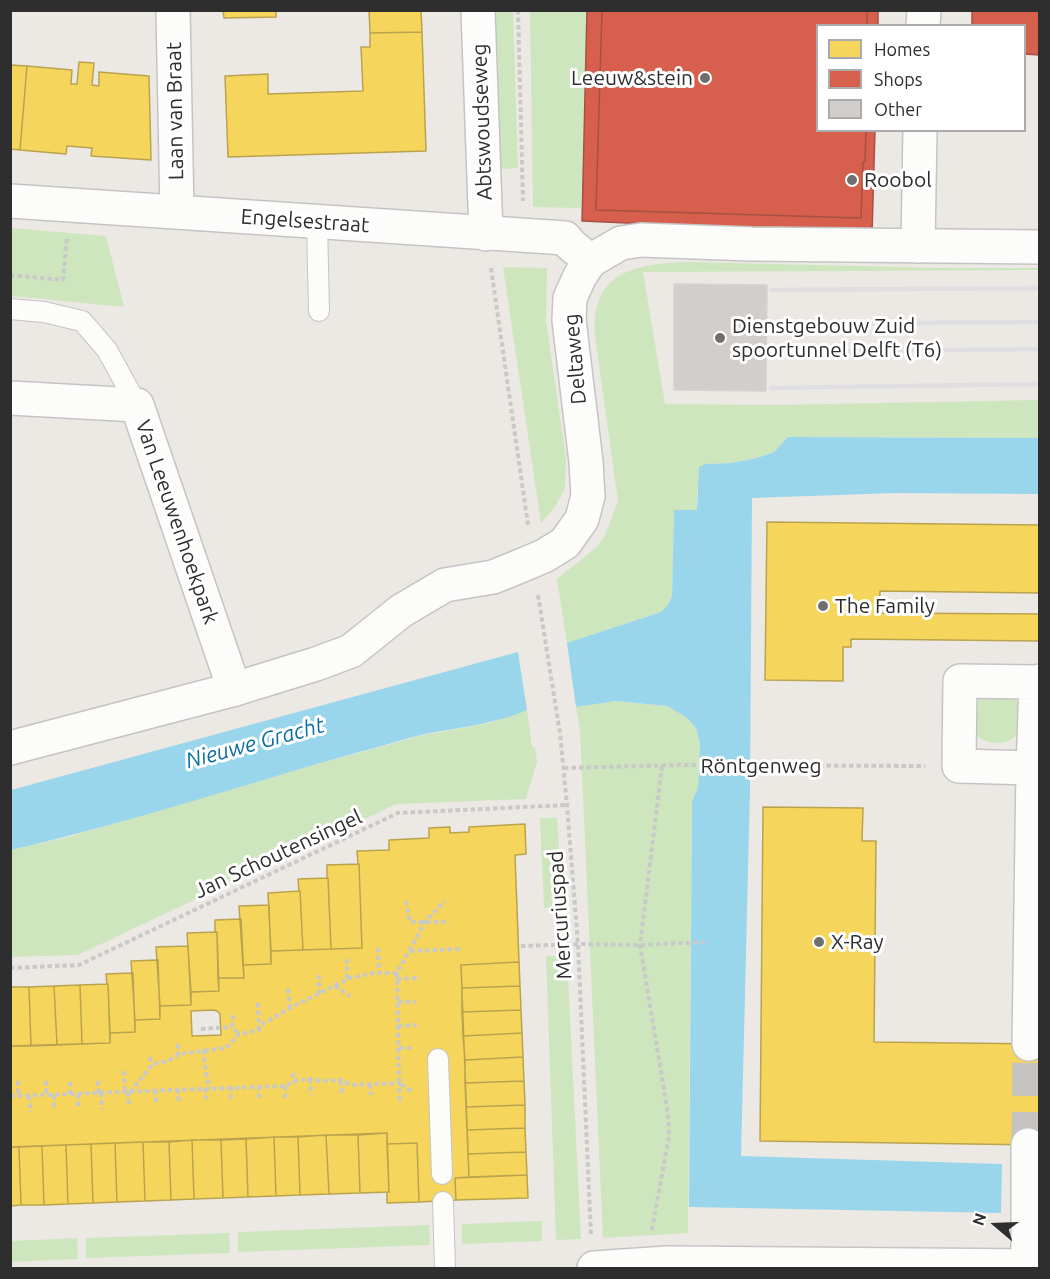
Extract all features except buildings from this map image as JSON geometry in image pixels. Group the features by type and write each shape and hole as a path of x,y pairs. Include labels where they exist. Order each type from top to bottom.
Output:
{"street":[{"name":"Laan van Braat","path":"173,10 177,212"},
{"name":"Abtswoudseweg","path":"478,10 486,234"},
{"path":"918,246 921,132"},
{"name":"Engelsestraat","path":"10,201 565,238 590,261"},
{"name":"Deltaweg","path":"533,561 565,543 582,519 588,496 569,320 570,298 590,261 621,243 641,240 752,244 1040,247"},
{"name":"Van Leeuwenhoekpark","path":"10,398 137,405 235,689"},
{"path":"10,748 235,689 316,664 351,651 401,610 445,585 493,577 533,561"},
{"path":"1029,1044 1033,768 1038,682 960,681 959,766 1033,768"},
{"path":"592,1254 644,1265 667,1263 1034,1266 1028,1144"}],"lane":[{"path":"317,222 319,310"},
{"path":"10,309 45,312 82,321 106,350 137,405"},
{"path":"438,1059 442,1174"},
{"path":"443,1202 445,1269"}],"path":[{"path":"518,10 523,202"},
{"path":"486,234 533,561"},
{"path":"10,275 63,280 67,237"},
{"name":"Mercuriuspad","path":"533,561 564,768 578,944 592,1254"},
{"name":"Röntgenweg","path":"564,768 680,765 959,766"},
{"path":"644,1265 669,1136 668,1114 640,945 662,766"},
{"name":"Jan Schoutensingel","path":"10,968 79,965 398,813 567,805"},
{"path":"406,901 410,922 449,921"},
{"path":"400,1104 397,973 425,922 445,901"},
{"path":"522,946 705,942"},
{"path":"378,948 379,973"},
{"path":"410,951 460,949"},
{"path":"347,959 347,979"},
{"path":"128,1092 153,1064 168,1061 178,1055 226,1048 239,1034 259,1030 263,1024 290,1008 347,979 379,973 397,973"},
{"path":"319,975 319,993"},
{"path":"397,979 420,978"},
{"path":"334,986 350,996"},
{"path":"288,989 290,1008"},
{"path":"398,1002 416,1002"},
{"path":"258,1003 259,1030"},
{"path":"232,1027 233,1015"},
{"path":"398,1026 417,1025"},
{"path":"201,1029 232,1027 239,1034"},
{"path":"178,1044 178,1055"},
{"path":"204,1050 206,1098"},
{"path":"150,1057 151,1066"},
{"path":"124,1071 129,1106"},
{"path":"293,1073 294,1082"},
{"path":"70,1079 70,1094"},
{"path":"10,1096 285,1086 310,1079 341,1080 351,1084 399,1083 418,1095"},
{"path":"310,1079 311,1095"},
{"path":"341,1080 342,1095"},
{"path":"18,1081 18,1096"},
{"path":"45,1081 46,1095"},
{"path":"98,1081 102,1109"},
{"path":"370,1084 371,1095"},
{"path":"259,1086 259,1100"},
{"path":"285,1086 285,1099"},
{"path":"231,1087 231,1100"},
{"path":"178,1089 179,1102"},
{"path":"155,1090 156,1104"},
{"path":"78,1094 78,1109"},
{"path":"54,1095 54,1110"},
{"path":"29,1096 30,1112"}],"green space":[{"path":"496,11 513,11 518,168 501,169"},
{"path":"530,11 587,11 581,208 533,207"},
{"path":"11,228 106,236 124,307 11,296"},
{"path":"688,262 1039,268 1039,270 643,272 665,404 774,405 1039,400 1039,438 788,437 774,452 757,458 731,463 705,464 697,491 697,511 674,511 672,596 668,605 661,612 567,643 557,579 597,547 606,533 618,501 595,336 596,314 600,297 620,275 634,269"},
{"path":"503,267 547,268 546,321 566,458 565,488 555,507 541,523"},
{"path":"1008,694 1017,701 1020,709 1018,731 1009,741 1002,743 994,743 981,738 976,733 974,725 975,708 978,701 982,696"},
{"path":"616,701 668,706 686,717 696,728 700,744 698,788 692,801 688,1233 603,1238 580,731 576,707"},
{"path":"527,710 532,747 535,747 537,762 526,799 396,804 78,955 11,957 10,850 68,837 423,735 490,723"},
{"path":"540,818 557,818 563,907 544,908"},
{"path":"546,956 567,956 581,1239 556,1240"},
{"path":"542,1221 542,1241 462,1244 462,1224"},
{"path":"429,1225 430,1245 238,1252 238,1232"},
{"path":"229,1233 230,1253 86,1258 86,1238"},
{"path":"77,1238 78,1259 11,1262 11,1241"}],"water":[{"path":"788,437 1039,438 1039,494 894,493 752,498 750,790 741,1156 1002,1164 1001,1213 689,1207 692,801 698,788 700,744 696,728 686,717 667,706 616,701 576,707 567,643 661,612 668,605 672,596 674,510 697,510 699,467 705,464 731,463 757,458 774,452"},
{"name":"Nieuwe Gracht","path":"518,652 527,710 489,722 409,738 143,816 11,850 11,790"}],"tunnel":[{"path":"1028,1145 1029,1044"}],"railway":[{"path":"771,290 1040,288"},
{"path":"771,324 1040,322"},
{"path":"771,352 1040,349"},
{"path":"771,388 1040,384"}],"place":[{"name":"Leeuw&stein","path":"705,78"},
{"name":"Roobol","path":"852,180"},
{"name":"Dienstgebouw Zuid spoortunnel Delft (T6)","path":"720,338"},
{"name":"The Family","path":"823,606"},
{"name":"X-Ray","path":"819,942"}]}
